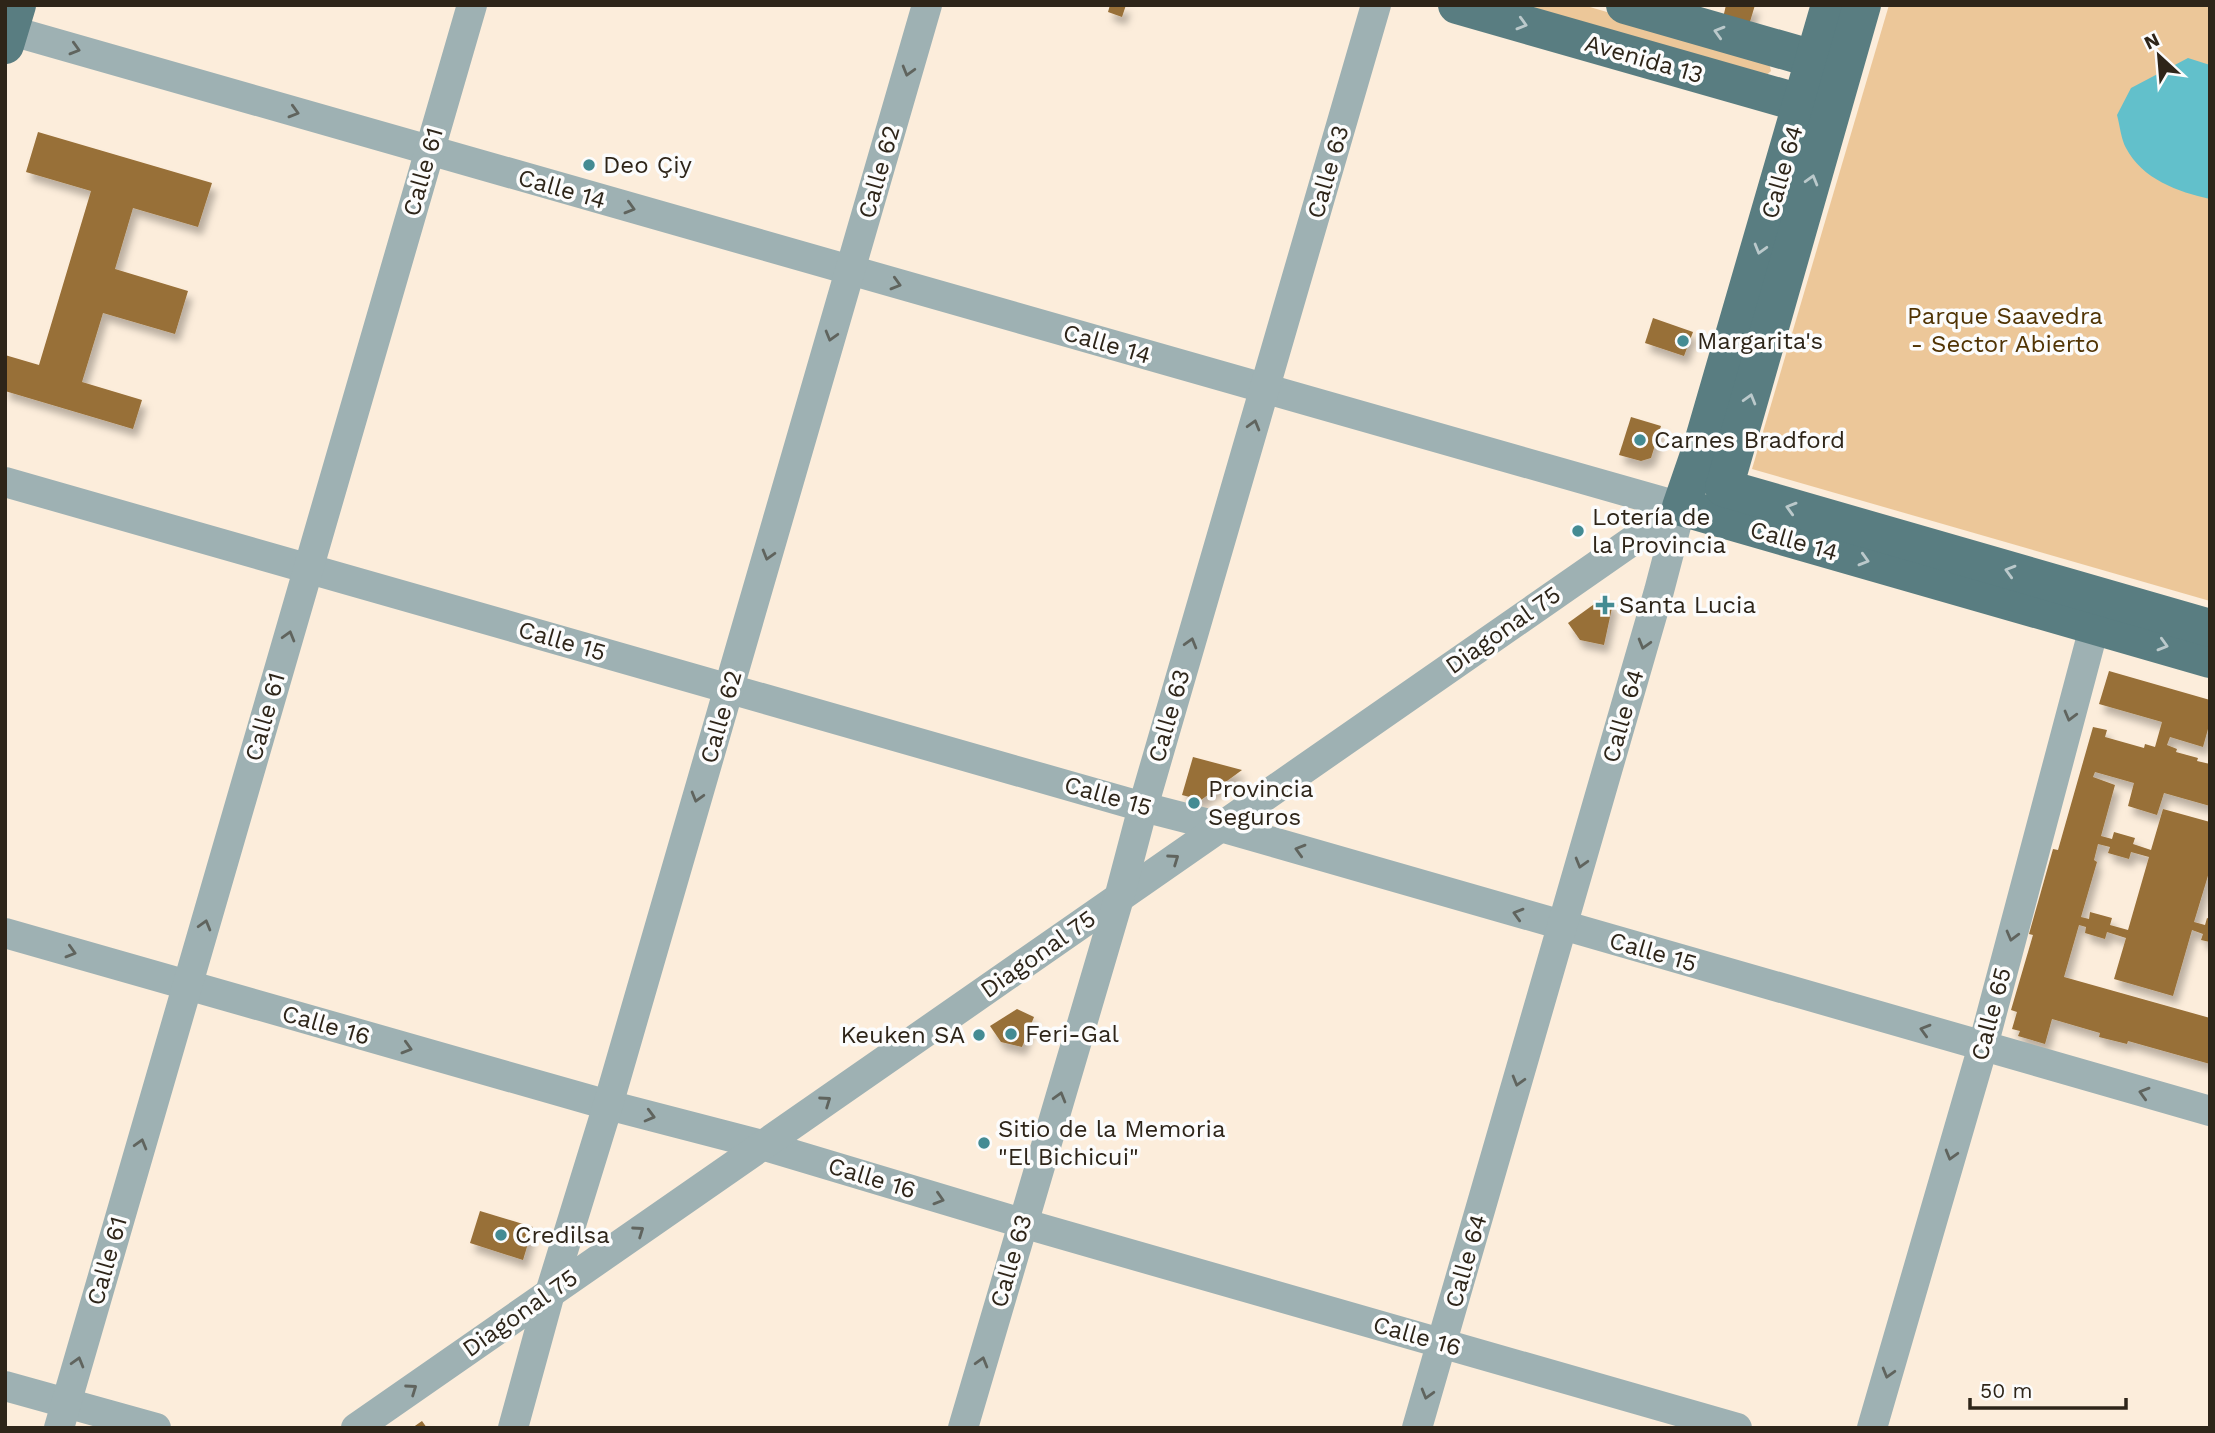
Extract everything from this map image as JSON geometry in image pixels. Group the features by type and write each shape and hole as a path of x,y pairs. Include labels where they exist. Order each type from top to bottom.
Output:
{"main road":[{"name":"Avenida 13","path":"1457,5 1816,108"},
{"name":"Avenida 13","path":"1625,5 1829,64"},
{"name":"Calle 64","path":"1829,64 1830,5"},
{"name":"Calle 64","path":"1681,507 1829,64 1862,5"},
{"name":"Calle 64","path":"1724,488 1816,108"},
{"name":"Calle 14","path":"1724,488 2098,612 2210,659"},
{"name":"Calle 14","path":"1681,507 2098,612 2210,628"}],"street":[{"name":"Calle 61","path":"62,1416 472,5"},
{"name":"Calle 62","path":"513,1428 550,1293 608,1105 927,5"},
{"name":"Calle 63","path":"963,1428 1376,5"},
{"name":"Calle 14","path":"9,27 430,151 1681,507"},
{"name":"Calle 15","path":"5,482 2210,1111"},
{"name":"Diagonal 75","path":"356,1428 1681,507 1724,488"},
{"name":"Calle 64","path":"1417,1428 1681,507"},
{"name":"Calle 65","path":"1872,1428 1983,1046 2098,612"},
{"name":"Calle 16","path":"5,933 608,1105 762,1145 1022,1223 1737,1428"},
{"path":"5,1387 62,1416 156,1428"}],"green space":[{"path":"1499,5 1583,5 1768,59 1771,71 1760,81"},
{"name":"Parque Saavedra - Sector Abierto","path":"1889,5 2210,5 2210,601 1752,469"}],"water":[{"path":"2188,58 2210,65 2210,199 2174,188 2141,168 2124,144 2117,115 2131,88"}],"building":[{"path":"1110,5 1126,5 1122,17 1108,12"},
{"path":"1726,5 1755,5 1749,25 1723,18"},
{"path":"38,132 212,183 198,227 133,208 115,269 188,291 175,334 103,313 82,382 142,400 133,429 5,391 5,355 39,365 91,191 26,172"},
{"path":"1653,318 1693,332 1684,356 1645,343"},
{"name":"Carnes Bradford","path":"1631,417 1661,426 1651,458 1641,461 1619,455"},
{"path":"1604,597 1613,603 1604,645 1580,640 1568,623"},
{"path":"2109,671 2210,700 2210,730 2208,729 2203,747 2170,737 2167,745 2177,749 2176,752 2210,764 2210,806 2164,793 2157,815 2128,806 2134,783 2095,772 2093,777 2115,785 2101,836 2112,839 2114,832 2135,838 2133,844 2151,850 2163,809 2210,822 2210,869 2194,922 2205,925 2207,918 2210,919 2210,942 2201,940 2203,934 2192,930 2173,996 2114,979 2126,938 2107,932 2105,939 2085,933 2086,927 2079,925 2064,977 2210,1018 2210,1064 2128,1041 2127,1044 2099,1037 2100,1033 2052,1019 2045,1044 2018,1036 2020,1031 2012,1029 2017,1012 2011,1010 2033,935 2029,934 2053,849 2058,850 2093,727 2107,730 2105,737 2144,748 2145,744 2155,747 2162,722 2099,704","holes":["2098,844 2110,847 2108,853 2129,859 2131,852 2149,857 2128,930 2110,925 2112,918 2090,912 2089,919 2081,917 2097,862 2094,860"]},
{"path":"1193,757 1242,770 1201,800 1182,795"},
{"name":"Feri-Gal","path":"1017,1009 1034,1017 1022,1047 1001,1042 990,1026"},
{"name":"Credilsa","path":"480,1211 533,1227 523,1260 470,1243"},
{"path":"422,1421 427,1428 412,1428"}],"place":[{"name":"Deo Çiy","path":"589,165"},
{"name":"Margarita's","path":"1683,341"},
{"name":"Carnes Bradford","path":"1640,440"},
{"name":"Lotería de la Provincia","path":"1578,531"},
{"name":"Santa Lucia","path":"1605,605"},
{"name":"Provincia Seguros","path":"1194,803"},
{"name":"Feri-Gal","path":"1011,1034"},
{"name":"Keuken SA","path":"979,1035"},
{"name":"Sitio de la Memoria \"El Bichicui\"","path":"984,1143"},
{"name":"Credilsa","path":"501,1235"}]}
